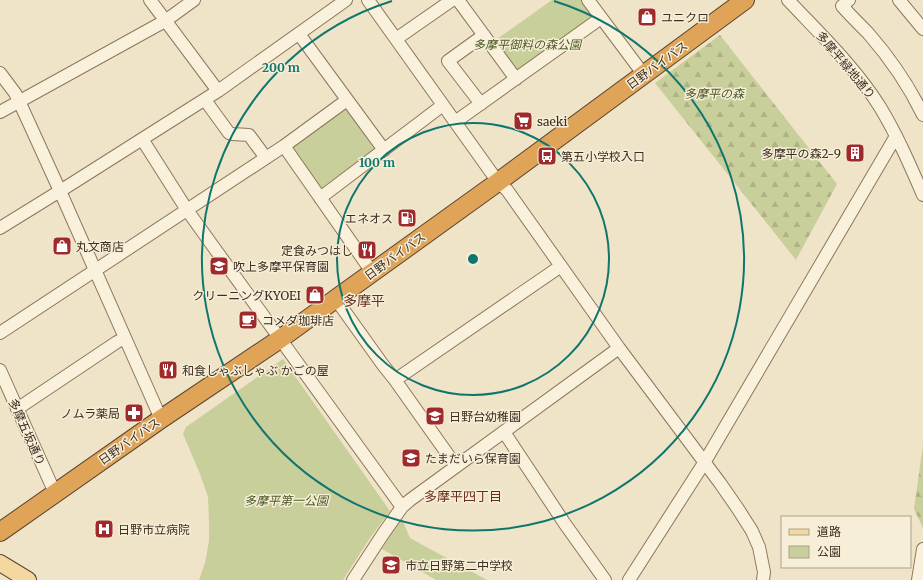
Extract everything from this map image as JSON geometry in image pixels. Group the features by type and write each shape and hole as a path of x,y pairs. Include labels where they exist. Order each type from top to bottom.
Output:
{"highway":[{"name":"日野バイパス","path":"0,532 280,339 498,182 745,0"}],"main road":[{"path":"0,563 28,580"}],"street":[{"path":"150,0 218,91"},
{"path":"0,112 165,21 194,0"},
{"path":"0,228 205,100 346,0"},
{"path":"368,0 498,182 506,190 619,348 738,509 752,531 759,548 764,572 763,580"},
{"path":"396,39 452,0"},
{"path":"458,0 516,79"},
{"path":"588,0 644,75"},
{"name":"多摩平緑地通り","path":"788,0 832,46 856,74 880,107 907,158 923,195"},
{"path":"849,0 842,6 884,52 915,99 923,115"},
{"path":"900,0 923,29"},
{"path":"455,122 601,18"},
{"path":"299,34 384,150"},
{"path":"481,104 448,61 484,35"},
{"path":"0,73 19,101 161,420"},
{"path":"205,100 229,133 249,135 266,158"},
{"path":"0,332 284,146 347,100"},
{"path":"320,198 443,105"},
{"path":"629,580 704,463 896,136"},
{"path":"142,139 187,210 214,249 402,507"},
{"path":"284,146 372,272"},
{"path":"395,380 561,266"},
{"path":"335,298 456,466"},
{"path":"17,409 125,338"},
{"path":"353,580 402,507 410,500 619,348"},
{"name":"多摩五坂通り","path":"0,370 55,493"},
{"path":"504,432 604,580"},
{"path":"918,580 923,550"}],"green space":[{"name":"多摩平御料の森公園","path":"552,0 588,0 601,18 516,79 490,44"},
{"name":"多摩平の森","path":"720,35 837,184 796,260 655,83"},
{"path":"346,108 374,149 319,190 290,148"},
{"name":"多摩平第一公園","path":"283,359 390,511 370,538 343,580 199,580 205,563 209,541 208,497 183,434 186,427"},
{"path":"923,445 923,528 914,509"},
{"path":"401,517 410,538 487,580 436,580 382,549"}],"place":[{"name":"ユニクロ","path":"647,17"},
{"name":"saeki","path":"523,121"},
{"name":"多摩平の森2-9","path":"855,153"},
{"name":"第五小学校入口","path":"547,156"},
{"name":"エネオス","path":"407,218"},
{"name":"丸文商店","path":"62,246"},
{"name":"定食みつはし","path":"367,250"},
{"name":"吹上多摩平保育園","path":"219,266"},
{"name":"クリーニングKYOEI","path":"315,295"},
{"name":"コメダ珈琲店","path":"248,320"},
{"name":"和食しゃぶしゃぶ かごの屋","path":"168,370"},
{"name":"ノムラ薬局","path":"134,413"},
{"name":"日野台幼稚園","path":"435,416"},
{"name":"たまだいら保育園","path":"411,458"},
{"name":"日野市立病院","path":"104,529"},
{"name":"市立日野第二中学校","path":"391,565"}],"district":[{"name":"多摩平","path":"364,301"},
{"name":"多摩平四丁目","path":"463,496"}]}
